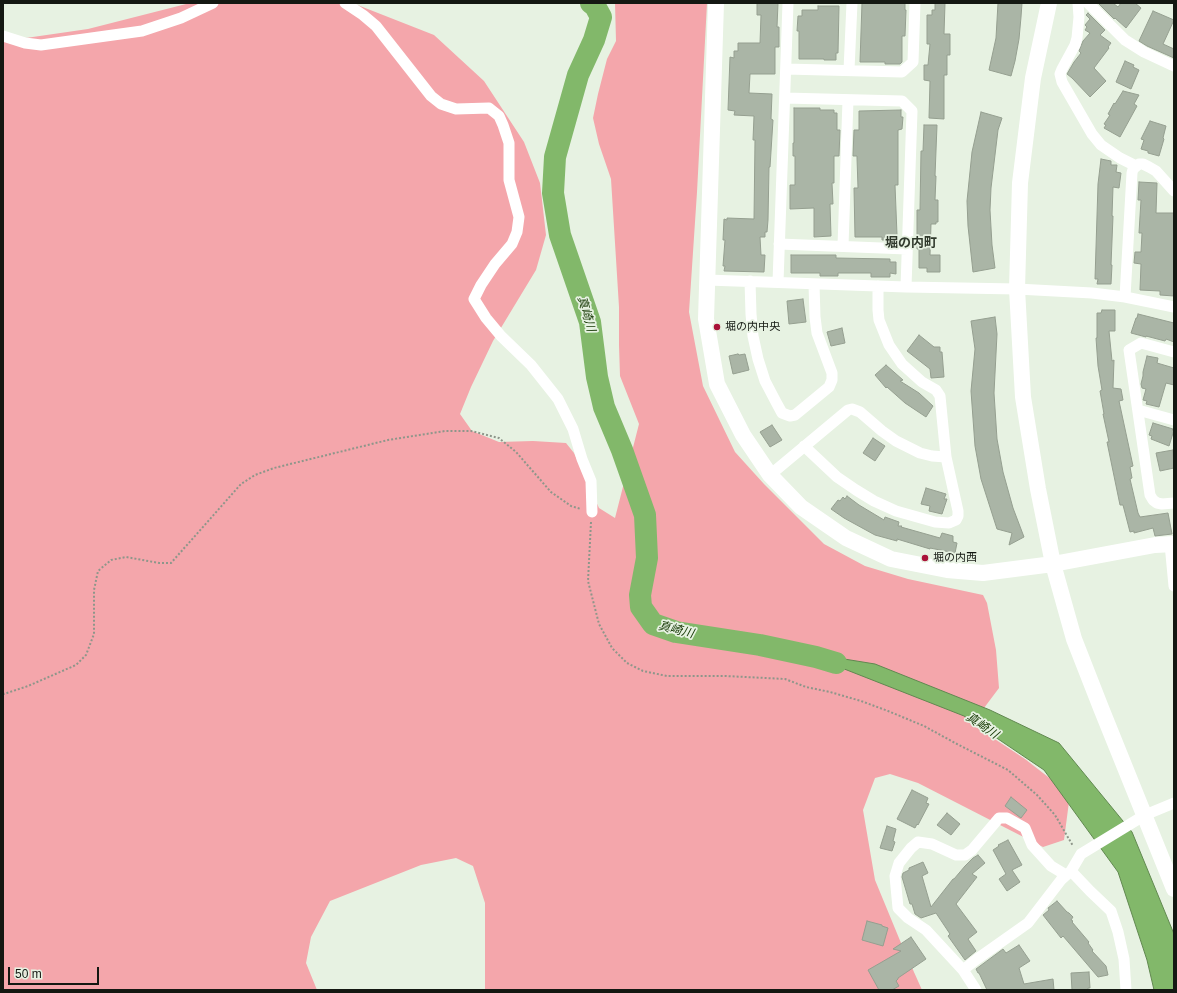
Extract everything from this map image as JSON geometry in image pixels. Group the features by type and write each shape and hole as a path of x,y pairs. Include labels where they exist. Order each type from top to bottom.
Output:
{"street":[{"path":"3,36 25,43 41,45 142,31 181,18 213,3"},
{"path":"345,3 376,26 431,96 441,104 456,109 489,108 499,116 503,124 509,143 509,180 519,217 517,232 512,244 481,284 474,299 486,318 501,336 531,365 558,399 573,429 590,481 592,512"},
{"path":"716,3 706,319 717,384 743,435 770,475 801,507 846,538 891,559 947,570 983,573 1053,564 1172,544 1174,586"},
{"path":"778,282 788,3"},
{"path":"849,70 852,3"},
{"path":"786,68 902,72 913,62 915,3"},
{"path":"1049,3 1033,78 1020,184 1017,289 1023,397 1038,489 1053,564 1074,639 1174,889"},
{"path":"1078,3 1079,17 1077,38 1060,74 1062,82 1088,128 1101,144 1120,158 1136,166"},
{"path":"1088,3 1125,40 1144,52 1174,66"},
{"path":"785,98 902,101 912,111 906,287"},
{"path":"843,246 848,100"},
{"path":"1125,296 1132,173 1136,166 1143,164 1156,171 1174,191"},
{"path":"779,244 907,249"},
{"path":"707,280 906,287 1017,289 1092,293 1125,296 1174,307"},
{"path":"750,281 753,336 758,359 765,381 782,413 790,416 795,416 829,387 832,380 832,373 817,332 814,284"},
{"path":"804,446 837,477 874,501 896,511 935,522 949,523 956,520 958,516 946,457 940,396 936,390 922,382 902,364 889,344 879,320 878,286"},
{"path":"1174,352 1141,343 1129,350 1150,495 1157,503 1174,503"},
{"path":"770,475 848,410 852,409 860,412 896,441 920,453 946,457"},
{"path":"1138,410 1174,420"},
{"path":"963,970 1028,923 1060,880 1068,873 1081,854 1145,815 1174,803"},
{"path":"976,990 963,970 926,930 908,918 898,908 895,876 899,863 918,842 932,844 956,855 965,855 972,850 999,818 1007,818 1024,828 1032,845 1051,866 1068,873 1111,911 1118,932 1124,959 1126,990"}],"path":[{"path":"3,693 28,686 76,664 86,656 94,634 94,590 98,571 111,560 126,557 159,563 171,563 241,484 255,475 274,468 388,440 445,431 471,431 499,438 516,452 551,492 571,506 592,512 588,581 599,624 612,648 627,663 643,671 667,676 785,678 806,687 861,700 924,726 1008,770 1037,795 1055,815 1075,851 1068,873"}],"shaded area":[{"path":"190,3 355,4 434,35 484,81 524,142 540,183 546,235 536,270 493,341 460,414 472,431 499,442 533,441 566,443 574,453 599,508 615,518 639,424 620,376 619,307 611,179 599,144 593,118 607,59 616,41 615,3 707,3 689,312 703,386 735,452 764,484 824,544 865,566 908,579 983,595 987,603 996,650 999,688 972,724 1025,759 1070,794 1064,840 1043,847 918,783 890,774 875,778 863,810 875,880 922,990 485,990 485,903 473,866 456,858 421,865 330,901 311,937 306,963 317,990 3,990 3,39 19,39 88,29"}],"water":[{"path":"801,652 875,664 990,710 1059,743 1132,832 1174,934 1174,990 1154,990 1147,960 1118,872 1044,770 964,716"}],"building":[{"path":"757,3 778,3 777,27 779,27 779,47 775,47 775,74 750,74 749,93 772,94 771,119 773,120 769,167 767,232 765,232 765,237 760,237 761,255 765,255 764,272 724,271 724,219 754,219 754,116 734,115 735,111 728,110 730,57 734,58 734,51 738,51 738,43 760,43 761,15 757,15"},
{"path":"862,3 905,3 905,36 902,36 902,62 900,64 885,64 885,62 860,62"},
{"path":"935,3 945,3 944,34 950,34 950,55 947,55 947,75 944,75 944,119 929,118 930,81 924,80 924,65 928,65 930,44 927,44 927,15 932,15 932,10 935,10"},
{"path":"998,3 1022,3 1019,39 1011,76 989,70 996,38"},
{"path":"1098,3 1113,3 1118,7 1121,3 1135,3 1141,8 1126,28 1115,18 1114,19"},
{"path":"818,6 839,6 838,53 836,53 836,60 799,59 799,31 797,31 798,16 802,16 802,10 818,10"},
{"path":"1153,11 1174,20 1163,44 1174,49 1174,58 1139,41"},
{"path":"1088,13 1105,30 1100,35 1111,43 1094,68 1106,81 1090,97 1067,74 1081,53 1079,51 1083,41 1090,33 1085,30 1087,27 1085,25 1090,19 1086,15"},
{"path":"1125,61 1134,65 1133,67 1139,70 1131,89 1116,82"},
{"path":"1123,91 1139,95 1134,104 1137,106 1120,137 1104,128 1106,125 1104,124 1110,115 1108,114 1114,103 1115,104"},
{"path":"794,108 820,108 820,110 834,110 834,113 837,113 837,130 840,130 839,156 834,156 834,183 832,183 833,204 830,204 831,236 814,237 814,208 790,209 790,185 795,185 795,156 793,156"},
{"path":"901,110 901,117 903,117 902,129 898,130 898,185 895,185 897,235 893,235 893,240 882,240 882,237 855,237 854,188 858,188 857,156 853,156 854,130 859,130 859,111"},
{"path":"981,112 1002,118 998,130 991,188 990,210 995,268 973,272 967,201 972,152"},
{"path":"1150,121 1166,126 1159,156 1141,149 1144,140 1141,139"},
{"path":"924,125 937,125 935,200 938,200 938,222 936,222 936,224 931,224 930,255 940,255 940,272 927,272 927,268 919,268 919,249 917,249 917,210 920,210 921,151 923,151"},
{"path":"1101,159 1111,161 1111,165 1117,165 1116,172 1121,173 1119,188 1113,187 1111,284 1097,284 1098,279 1095,279 1098,184"},
{"path":"1139,182 1157,183 1156,213 1174,213 1174,296 1160,295 1160,291 1140,290 1141,264 1134,263 1135,252 1141,252 1142,233 1139,233 1141,200 1138,200"},
{"path":"791,255 836,255 836,258 890,259 890,262 896,262 896,274 890,273 890,277 871,277 871,273 838,273 838,276 820,276 820,273 791,273"},
{"path":"803,299 806,322 789,324 787,301"},
{"path":"1102,310 1115,310 1115,331 1109,331 1112,361 1114,360 1113,388 1121,389 1123,400 1119,401 1133,466 1130,467 1132,478 1130,479 1138,513 1140,517 1168,513 1172,534 1155,536 1153,528 1134,533 1134,531 1130,532 1123,505 1120,505 1107,442 1109,442 1100,391 1102,390 1098,366 1096,338 1097,313 1101,313"},
{"path":"1138,314 1174,323 1174,342 1166,339 1165,341 1131,333"},
{"path":"995,317 997,334 994,393 997,439 1003,472 1013,508 1024,537 1009,545 1012,533 997,529 981,479 975,446 971,391 975,349 971,321"},
{"path":"842,328 845,343 831,346 827,332"},
{"path":"919,335 934,347 940,347 940,352 942,352 944,377 931,378 930,369 907,351"},
{"path":"745,354 749,370 733,374 729,356"},
{"path":"1147,356 1158,358 1157,363 1174,368 1174,385 1166,383 1159,407 1146,404 1147,401 1143,400 1146,389 1142,388 1141,384"},
{"path":"886,365 903,380 900,381 919,393 933,406 926,417 905,403 887,387 886,388 875,375"},
{"path":"1153,423 1174,430 1169,446 1151,439 1152,436 1149,435"},
{"path":"772,425 782,440 770,447 760,432"},
{"path":"873,438 885,446 875,461 863,453"},
{"path":"1173,450 1174,468 1160,471 1156,453"},
{"path":"926,488 946,494 944,499 947,499 942,514 929,511 930,506 921,504"},
{"path":"847,496 884,520 885,517 899,522 898,526 940,538 942,533 953,536 953,542 957,543 955,553 930,549 897,539 897,541 875,535 831,509 838,500 840,501 843,497 845,499"},
{"path":"912,790 928,798 926,803 929,804 915,828 897,819"},
{"path":"1011,797 1027,810 1021,818 1005,806"},
{"path":"947,813 960,824 951,835 937,825"},
{"path":"887,826 896,829 893,841 895,842 892,851 880,848"},
{"path":"1008,840 1022,865 1012,870 1020,882 1007,891 999,879 1006,874 993,850 999,846 998,845"},
{"path":"978,855 985,863 972,874 977,877 956,904 977,932 968,939 976,951 965,960 948,936 950,934 936,913 921,918 915,914 912,904 910,904 902,877 903,873 909,870 909,868 923,862 928,873 922,876 931,907 953,879 973,858"},
{"path":"1057,901 1073,917 1071,920 1073,921 1072,922 1089,942 1088,943 1093,950 1092,951 1106,966 1108,975 1098,977 1063,936 1061,938 1043,915 1049,910 1048,908"},
{"path":"867,921 888,928 883,946 862,940"},
{"path":"911,937 926,959 898,978 896,981 899,986 892,990 879,990 868,970 901,951 893,949"},
{"path":"1019,945 1030,961 1019,968 1024,984 1053,979 1054,990 987,990 976,969 1003,949 1006,953"},
{"path":"1089,972 1090,988 1088,988 1088,990 1072,990 1071,973"}],"waterway":[{"name":"真崎川","path":"591,3 595,6 601,17 594,40 578,75 555,157 553,193 560,235 590,322 597,377 604,407 622,450 645,515 647,558 640,595 641,607 653,624 676,632 760,645 816,657 836,663"}],"place":[{"name":"堀の内中央","path":"717,327"},
{"name":"堀の内西","path":"925,558"}],"district":[{"name":"堀の内町","path":"911,243"}]}
